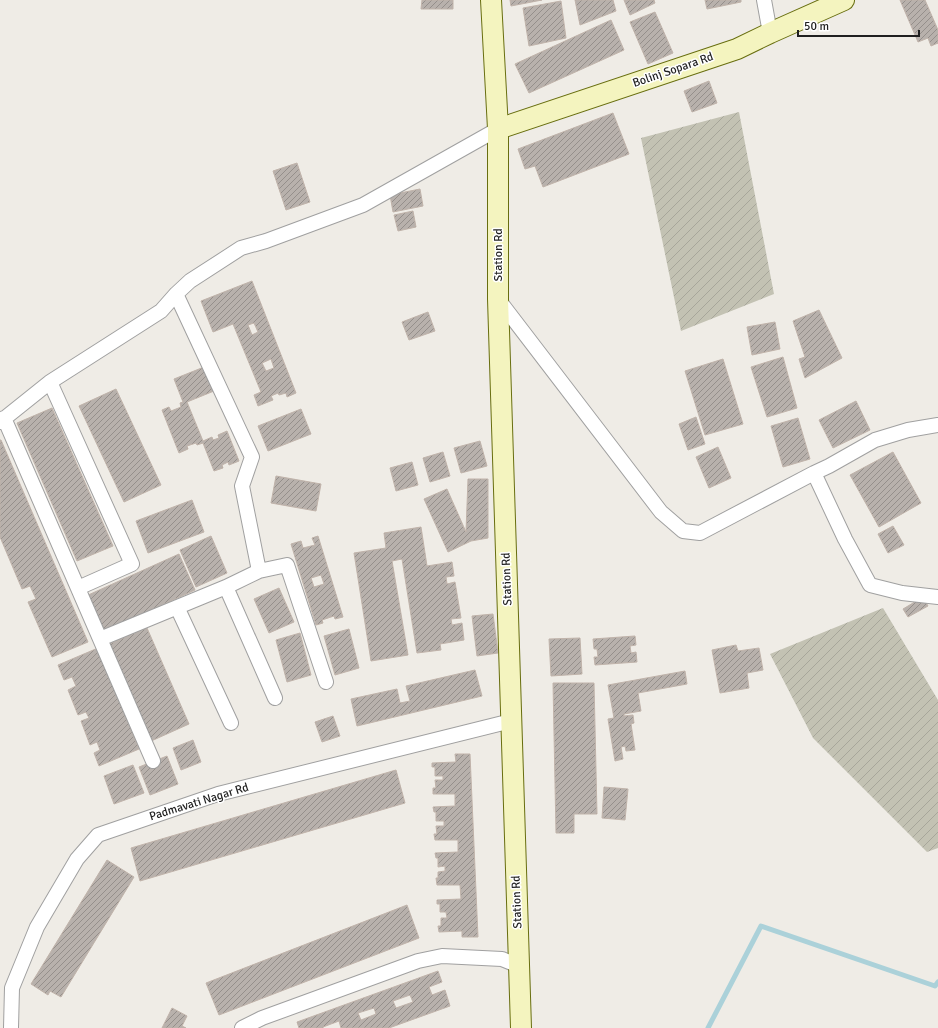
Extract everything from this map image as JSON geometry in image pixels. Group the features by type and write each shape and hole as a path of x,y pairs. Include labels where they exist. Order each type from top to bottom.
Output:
{"main road":[{"name":"Station Rd","path":"491,0 498,129 498,299 520,1018"},
{"name":"Bolinj Sopara Rd","path":"498,129 737,49 844,0"}],"street":[{"path":"764,0 770,33"},
{"path":"152,761 78,588 2,420 50,382 161,311 190,281 241,248 266,241 363,205 498,129"},
{"path":"176,294 252,457 242,486 259,571"},
{"path":"498,299 661,512 683,531 700,533 830,466 875,440 908,430 938,425"},
{"path":"50,382 132,564 78,588"},
{"path":"814,473 845,539 870,585 902,593 938,596"},
{"path":"100,639 226,587 259,571 287,565 326,682"},
{"path":"226,587 275,698"},
{"path":"178,607 231,723"},
{"name":"Padmavati Nagar Rd","path":"11,1028 12,988 37,927 77,859 98,835 218,794 511,721"},
{"path":"242,1028 262,1018 418,960 442,956 494,958 502,959 519,966"}],"shaded area":[{"path":"739,112 774,294 681,331 641,138"},
{"path":"883,608 938,700 938,848 927,852 813,738 770,654"}],"building":[{"path":"422,0 453,0 453,9 421,9"},
{"path":"510,0 542,0 511,6"},
{"path":"575,0 613,0 616,11 580,25"},
{"path":"624,0 654,0 655,3 630,15"},
{"path":"705,0 741,0 741,2 707,9"},
{"path":"900,0 925,0 938,30 938,43 931,46 928,38 918,42"},
{"path":"561,1 566,38 529,46 523,8"},
{"path":"655,12 673,53 648,64 630,22"},
{"path":"611,20 624,50 529,93 515,64"},
{"path":"709,81 717,103 692,112 684,91"},
{"path":"613,113 629,154 543,187 535,166 525,169 518,149"},
{"path":"297,163 310,202 286,210 273,171"},
{"path":"420,189 423,206 393,212 390,195"},
{"path":"413,211 416,227 398,231 394,215"},
{"path":"252,281 296,393 287,397 286,393 279,395 278,393 271,396 273,400 258,406 254,395 261,392 233,324 213,332 201,301","holes":["254,323 258,332 252,335 248,325","271,359 274,368 266,371 262,363"]},
{"path":"819,310 842,358 805,378 799,359 805,357 793,321"},
{"path":"428,312 435,331 409,340 402,322"},
{"path":"775,322 780,349 752,355 747,327"},
{"path":"783,357 797,408 767,417 751,367"},
{"path":"723,359 743,424 705,435 685,371"},
{"path":"204,367 214,391 187,402 203,441 212,437 213,440 219,438 218,435 227,431 239,461 229,465 228,462 222,465 223,468 214,471 203,443 197,445 196,443 187,446 188,449 179,453 162,410 169,407 171,411 181,407 180,403 183,402 174,379"},
{"path":"116,389 161,485 124,502 79,406"},
{"path":"856,401 870,430 833,448 819,420"},
{"path":"52,408 113,546 77,561 17,423"},
{"path":"301,409 311,434 268,451 258,426"},
{"path":"696,417 705,444 688,450 679,424"},
{"path":"798,418 810,459 783,467 771,426"},
{"path":"0,440 88,642 52,657 28,602 36,599 30,586 22,589 0,537"},
{"path":"480,441 487,466 461,473 454,448"},
{"path":"718,447 731,478 709,488 696,457"},
{"path":"443,452 450,476 430,482 423,458"},
{"path":"893,452 921,503 879,527 850,475"},
{"path":"412,462 418,485 396,491 390,468"},
{"path":"276,476 321,484 316,511 271,503"},
{"path":"468,479 488,479 488,538 471,541 448,552 424,499 447,489 466,532"},
{"path":"192,500 204,532 148,553 136,521"},
{"path":"893,526 904,545 888,553 878,534"},
{"path":"421,527 427,566 452,562 454,576 446,577 447,584 455,582 461,618 451,619 452,625 462,623 464,640 440,644 441,650 417,653 402,559 392,561 408,655 371,661 354,553 386,548 384,533"},
{"path":"211,536 227,573 196,587 180,550"},
{"path":"318,536 343,617 335,619 334,616 322,620 323,623 316,625 291,544 301,541 303,548 315,545 312,538","holes":["321,575 324,584 314,587 311,578"]},
{"path":"179,554 195,590 102,632 86,596"},
{"path":"279,588 294,622 269,633 254,599"},
{"path":"923,597 928,606 908,617 903,609"},
{"path":"493,614 498,653 477,656 472,616"},
{"path":"147,628 189,724 149,742 107,645"},
{"path":"349,629 359,668 335,675 324,636"},
{"path":"300,633 311,675 287,682 276,640"},
{"path":"635,636 636,645 630,646 631,653 636,652 637,662 595,665 594,657 598,657 597,649 594,649 593,639"},
{"path":"580,638 582,674 551,676 549,639"},
{"path":"736,645 738,651 759,648 763,670 747,673 749,688 720,693 712,650"},
{"path":"98,648 139,749 99,766 94,753 100,750 97,742 90,745 81,721 89,718 86,712 78,715 68,690 76,686 72,677 64,680 58,665"},
{"path":"475,670 482,696 357,726 351,699 397,689 400,703 410,701 406,686"},
{"path":"685,671 687,684 638,693 641,711 624,714 624,716 633,715 634,723 631,724 635,750 626,751 625,746 621,747 623,759 615,761 608,719 614,718 608,685"},
{"path":"553,683 594,683 597,814 574,814 574,833 556,833"},
{"path":"333,716 340,736 322,742 315,722"},
{"path":"193,740 201,762 181,770 173,748"},
{"path":"455,754 470,754 478,937 462,937 462,931 439,932 438,926 441,926 441,918 447,918 446,912 440,912 440,904 437,904 437,900 461,899 460,885 437,885 436,878 438,878 438,872 445,871 445,866 438,867 438,858 436,858 435,853 458,852 458,840 435,840 434,834 437,834 436,826 444,826 444,821 436,821 436,812 434,812 433,807 455,806 455,794 433,794 433,788 436,788 435,780 443,780 443,776 435,776 435,767 432,767 432,763 456,762"},
{"path":"167,756 178,784 150,795 139,767"},
{"path":"133,765 144,793 114,804 104,776"},
{"path":"396,770 405,803 140,881 131,848"},
{"path":"604,787 628,789 625,820 602,818"},
{"path":"107,860 134,877 61,997 50,991 48,995 31,984"},
{"path":"407,905 419,938 219,1015 206,983"},
{"path":"438,971 442,982 429,987 432,995 445,990 450,1006 389,1028 341,1028 339,1021 323,1028 299,1028 297,1022","holes":["410,995 413,1002 396,1008 393,1001","374,1008 376,1014 361,1020 358,1013"]},
{"path":"172,1008 187,1016 182,1026 186,1028 162,1028"}],"waterway":[{"path":"708,1028 761,926 935,986 938,982"}]}
